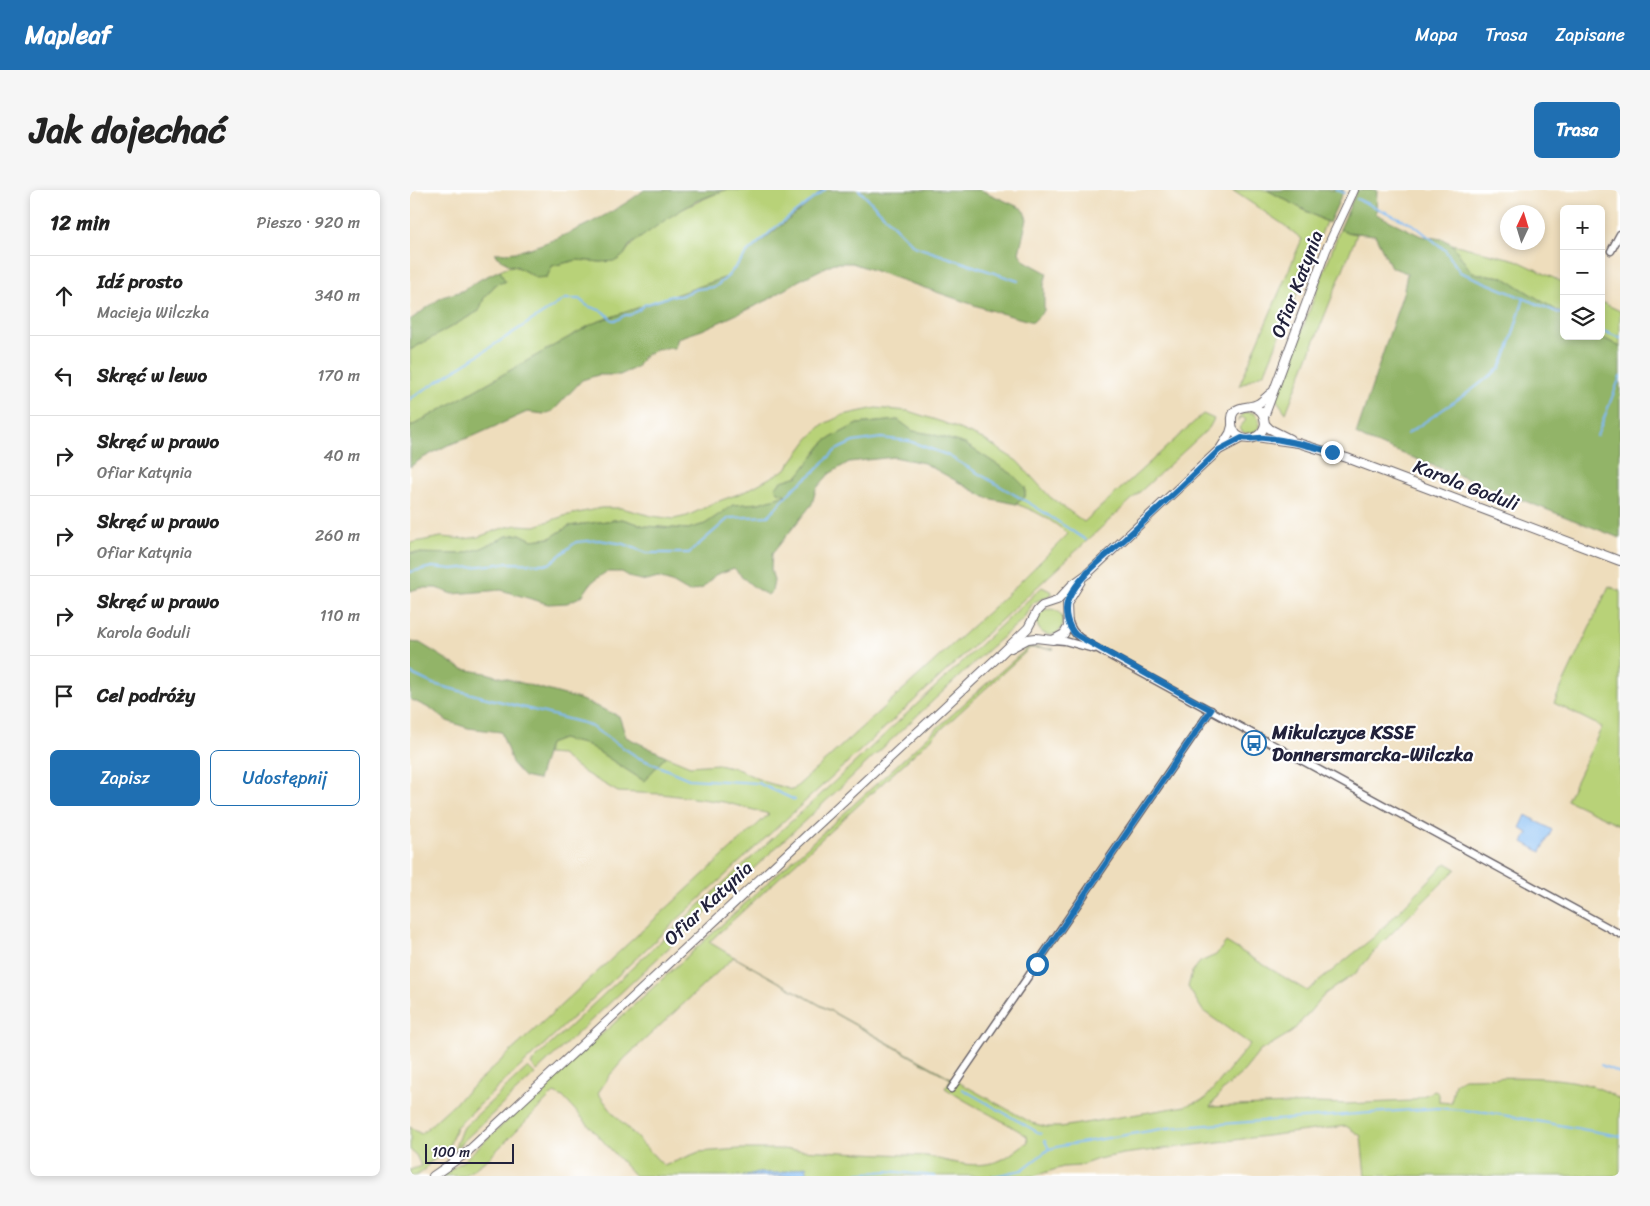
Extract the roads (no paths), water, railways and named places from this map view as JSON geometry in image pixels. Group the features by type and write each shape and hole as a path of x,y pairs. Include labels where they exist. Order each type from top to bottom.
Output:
{"street":[{"name":"Ofiar Katynia","path":"1265,420 1273,390 1326,250 1354,190"},
{"path":"1611,251 1620,234"},
{"path":"1251,406 1260,410 1265,420 1262,432 1256,437 1246,439 1236,434 1232,426 1233,416 1238,409 1259,404 1273,390"},
{"name":"Karola Goduli","path":"1265,420 1270,429 1298,443 1370,466 1620,561"},
{"name":"Ofiar Katynia","path":"433,1176 464,1154 1003,652 1028,628 1037,611 1057,601 1072,585 1087,574 1219,450 1230,433 1232,426"},
{"name":"Karola Goduli","path":"1256,437 1298,443"},
{"name":"Ofiar Katynia","path":"1219,450 1242,438"},
{"name":"Ofiar Katynia","path":"1003,652 1026,640 1041,638 1053,640 1064,634 1067,630 1067,604 1069,598 1087,574"},
{"path":"1048,605 1059,607 1068,618 1072,631 1105,653 1620,934"},
{"path":"1032,620 1033,629 1041,638"},
{"path":"1053,640 1065,641 1105,653"},
{"path":"951,1089 1211,710"}],"water":[{"path":"1526,815 1552,830 1541,852 1523,842 1528,833 1520,828"},
{"path":"806,1166 808,1176 742,1176 756,1173 780,1173"}],"waterway":[{"path":"410,399 565,299 579,299 605,313 612,320 617,320 625,315 630,315 644,305 671,296 680,296 697,289 715,287 727,277 748,252 776,227 825,190"},
{"path":"859,190 914,246 1018,281"},
{"path":"1336,190 1344,193"},
{"path":"1357,199 1414,225 1445,250 1460,272 1560,313"},
{"path":"1407,434 1500,368 1508,350 1524,298"},
{"path":"1605,332 1620,338"},
{"path":"1597,436 1620,377"},
{"path":"410,572 432,567 453,569 507,563 549,564 576,542 599,540 624,544 647,553 689,553 729,518 768,516 793,489 814,472 836,450 853,442 881,438 909,441 947,455 1034,506 1086,540"},
{"path":"410,673 433,684 587,724 639,758 689,779 758,783 795,800"},
{"path":"1601,1065 1620,1073"},
{"path":"962,1089 1041,1134"},
{"path":"994,1176 1022,1170 1049,1149 1167,1128 1438,1108 1486,1112 1620,1136"},
{"path":"1045,1141 1049,1149"},
{"path":"831,1176 888,1171 935,1176"}],"place":[{"name":"Mikulczyce KSSE Donnersmarcka-Wilczka","path":"1254,743"}]}
